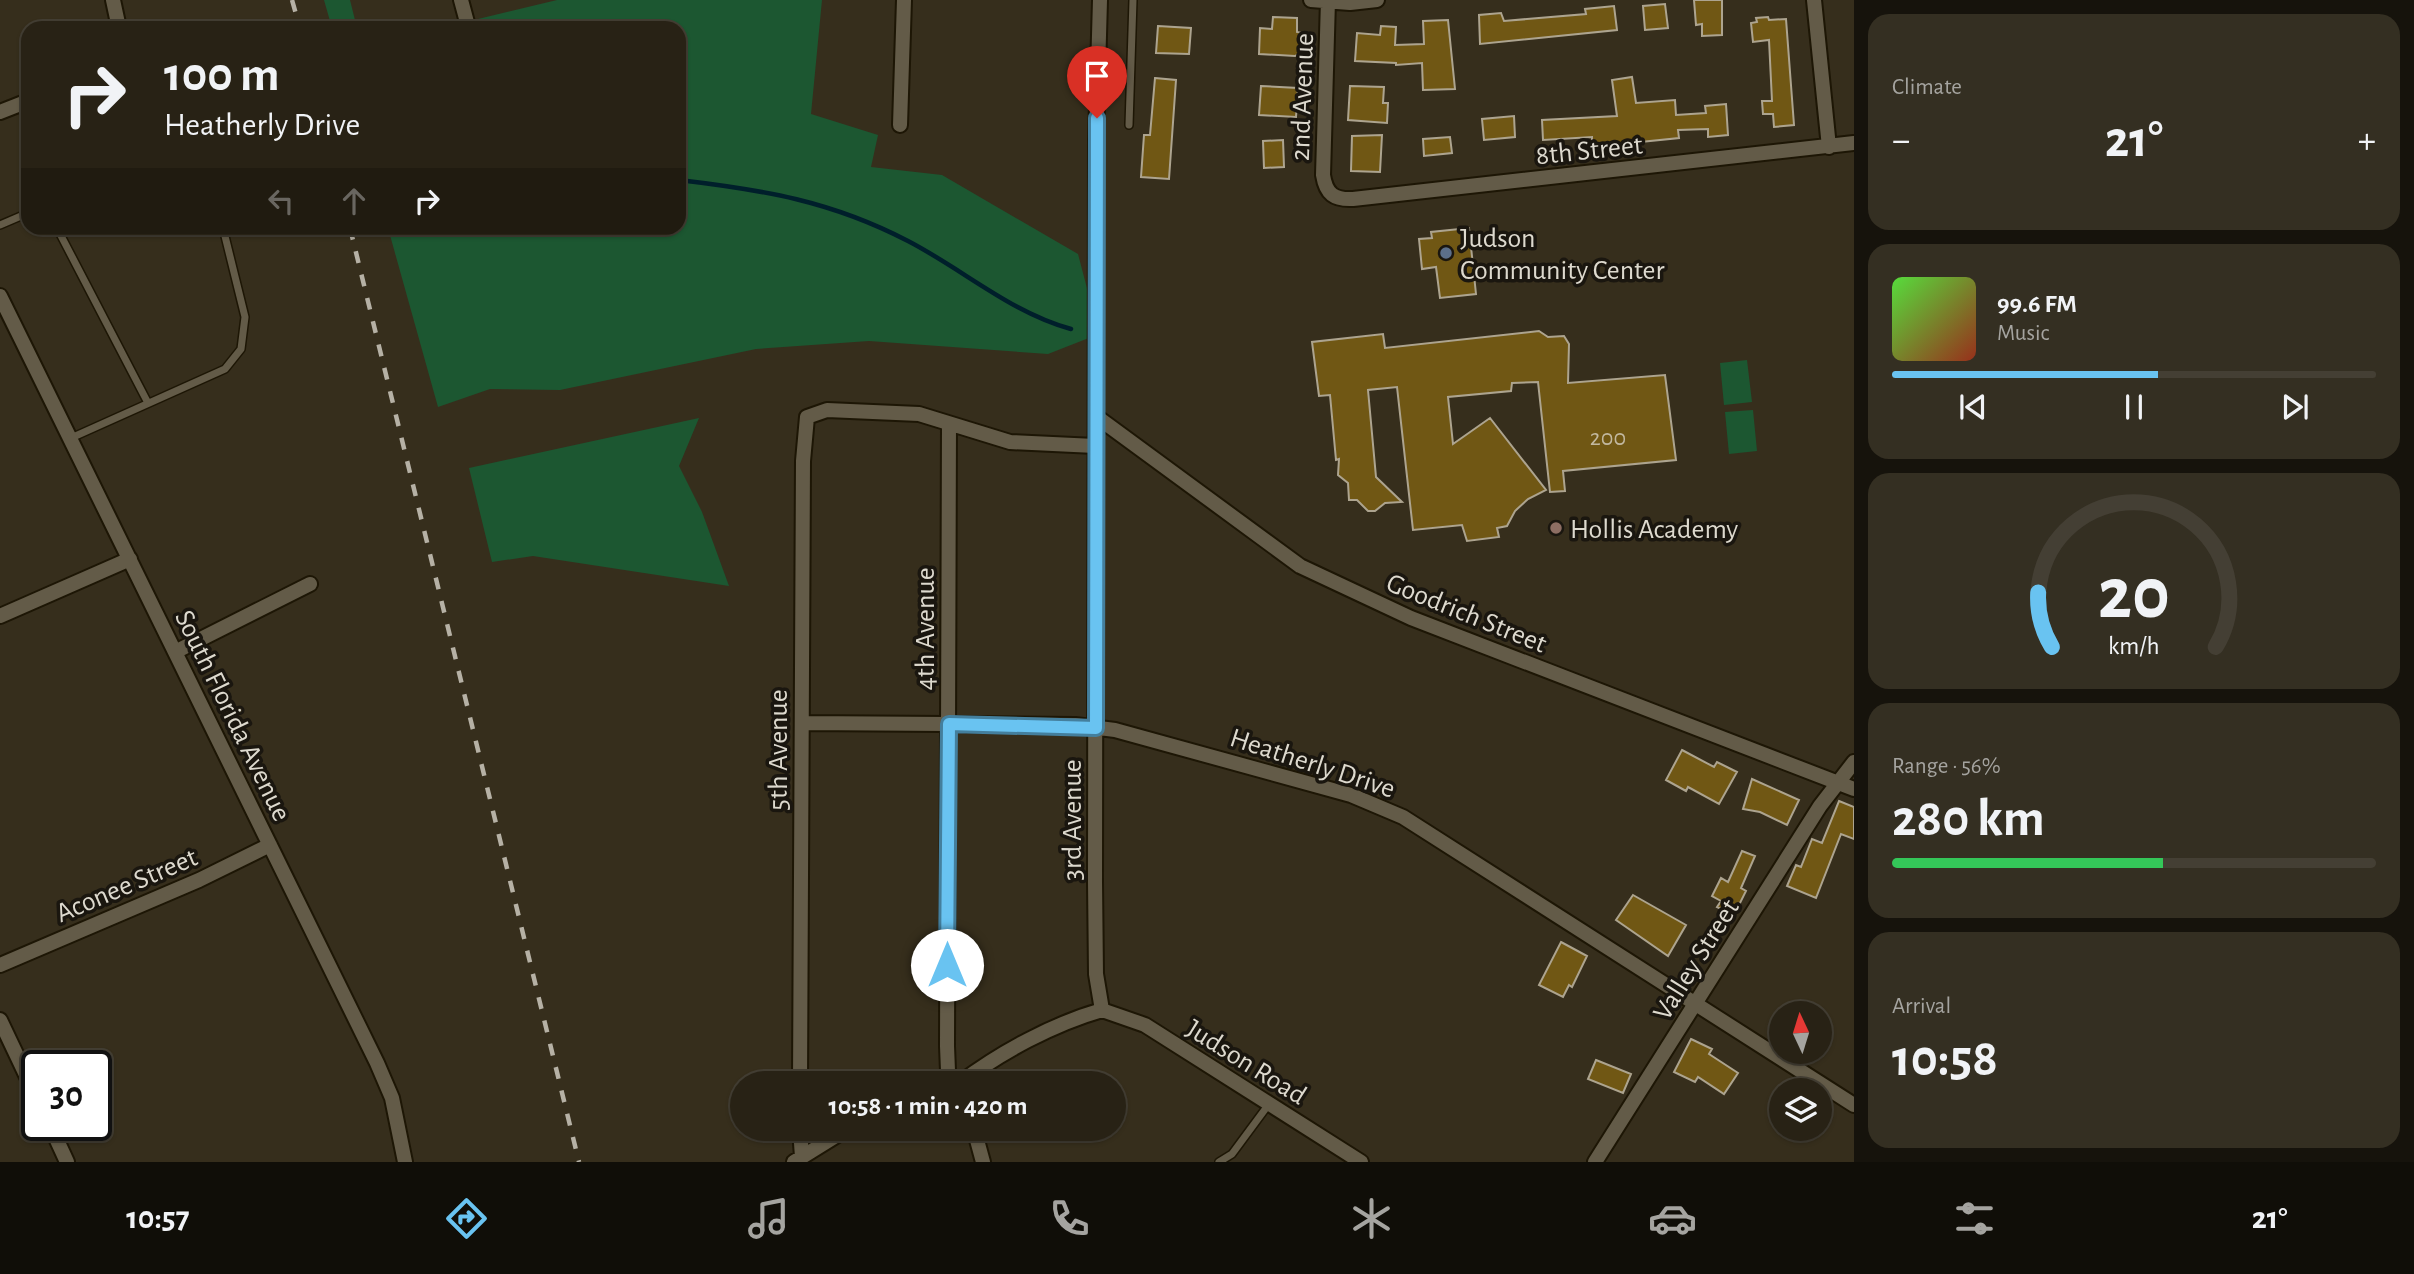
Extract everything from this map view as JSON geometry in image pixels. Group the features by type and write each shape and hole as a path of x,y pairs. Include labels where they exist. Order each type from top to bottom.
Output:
{"street":[{"path":"113,0 118,21"},
{"path":"461,0 467,21"},
{"path":"900,125 904,0"},
{"name":"3rd Avenue","path":"1100,0 1096,141 1096,974 1102,1010"},
{"path":"1311,0 1377,0"},
{"path":"1814,0 1829,147"},
{"name":"2nd Avenue","path":"1328,1 1323,175 1325,188 1330,194"},
{"path":"0,112 21,104"},
{"name":"8th Street","path":"1330,194 1353,199 1854,143"},
{"name":"South Florida Avenue","path":"0,296 377,1063 392,1098 405,1162"},
{"name":"5th Avenue","path":"800,1071 803,461 807,417 827,410 919,414 949,425"},
{"name":"Goodrich Street","path":"1097,417 1268,545 1339,586 1411,618 1854,789"},
{"path":"949,425 1010,442 1095,446"},
{"name":"4th Avenue","path":"948,1071 949,425"},
{"path":"0,616 130,559"},
{"path":"175,652 310,584"},
{"name":"Heatherly Drive","path":"802,723 1096,728 1136,735 1382,806 1698,1002 1854,1105"},
{"name":"Valley Street","path":"1595,1162 1820,806 1854,762"},
{"name":"Aconee Street","path":"0,965 199,880 270,845"},
{"path":"977,1071 1008,1052 1079,1016 1102,1010"},
{"name":"Judson Road","path":"1102,1010 1145,1025 1361,1162"},
{"path":"0,1020 21,1064"},
{"path":"57,1141 67,1162"},
{"path":"796,1160 798,1141"},
{"path":"796,1160 827,1141"},
{"path":"977,1141 983,1162"}],"lane":[{"path":"1129,125 1133,0"},
{"path":"0,225 21,216"},
{"path":"61,235 148,403"},
{"path":"71,438 225,369 242,349 245,317 225,235"},
{"path":"1219,1162 1232,1154 1269,1104"}],"green space":[{"path":"324,0 350,0 355,21 330,21"},
{"path":"557,0 822,0 811,114 878,135 871,167 942,175 1078,254 1099,334 1048,354 869,341 756,349 560,390 490,389 438,407 390,235 686,235 686,21 470,21"},
{"path":"1747,360 1752,402 1724,405 1720,363"},
{"path":"1753,410 1757,451 1729,454 1725,412"},
{"path":"699,418 679,466 702,512 729,586 533,556 492,562 469,468"}],"building":[{"path":"1694,0 1722,0 1722,35 1702,36 1702,24 1696,25"},
{"path":"1665,4 1668,28 1645,30 1643,6"},
{"path":"1614,6 1617,30 1480,44 1479,15 1501,13 1504,21 1586,14 1585,9"},
{"path":"1273,17 1297,18 1297,32 1302,33 1300,53 1295,56 1259,54 1260,28 1272,29"},
{"path":"1768,17 1769,20 1786,19 1794,125 1774,127 1773,114 1763,114 1762,101 1772,101 1769,40 1753,42 1751,23 1757,22 1756,18"},
{"path":"1448,20 1455,89 1423,90 1422,63 1396,65 1355,61 1357,33 1380,35 1381,26 1396,27 1395,45 1424,44 1423,21"},
{"path":"1158,26 1191,28 1189,54 1156,53"},
{"path":"1632,77 1636,103 1675,100 1676,115 1706,113 1705,106 1726,104 1728,135 1708,137 1708,129 1678,130 1679,138 1592,147 1592,137 1543,140 1542,120 1617,116 1612,80"},
{"path":"1155,78 1176,80 1169,179 1141,177 1144,135 1150,135"},
{"path":"1261,86 1298,88 1296,117 1259,115"},
{"path":"1350,86 1384,87 1383,103 1388,103 1387,123 1348,120"},
{"path":"1514,116 1515,137 1484,140 1482,119"},
{"path":"1382,135 1380,172 1351,171 1352,136"},
{"path":"1450,137 1452,153 1424,156 1423,139"},
{"path":"1283,140 1284,167 1264,168 1263,141"},
{"name":"Judson Community Center","path":"1469,228 1476,294 1440,298 1436,267 1422,269 1419,239 1432,238 1431,232"},
{"path":"1539,331 1548,337 1564,336 1569,344 1568,383 1665,375 1676,460 1563,471 1565,491 1550,492 1538,382 1512,383 1511,391 1448,397 1453,444 1490,418 1546,490 1528,499 1515,511 1507,526 1497,528 1499,537 1467,541 1462,525 1413,530 1397,387 1368,390 1376,477 1402,502 1385,503 1375,511 1368,511 1357,500 1349,500 1348,483 1338,475 1339,459 1336,460 1330,395 1319,396 1312,342 1383,334 1385,348"},
{"path":"1682,750 1714,767 1717,762 1737,772 1719,804 1688,787 1686,791 1666,780"},
{"path":"1752,779 1799,800 1787,825 1760,812 1743,809"},
{"path":"1839,801 1854,807 1854,839 1841,834 1816,898 1787,886 1796,865 1801,867 1812,839 1822,843"},
{"path":"1742,851 1755,856 1741,888 1746,891 1734,915 1717,907 1721,901 1712,896 1721,878 1728,882"},
{"path":"1633,895 1686,925 1668,956 1616,920"},
{"path":"1561,942 1587,956 1572,987 1569,985 1563,997 1539,985"},
{"path":"1691,1039 1712,1049 1709,1054 1738,1073 1724,1094 1698,1077 1695,1082 1674,1072"},
{"path":"1596,1060 1631,1074 1623,1093 1588,1079"}],"waterway":[{"path":"686,181 769,193 852,216 929,252 1028,312 1071,329"}],"railway":[{"path":"292,0 298,21"},
{"path":"352,235 579,1162"}],"place":[{"name":"Judson Community Center","path":"1446,253"},
{"name":"Hollis Academy","path":"1556,528"}],"route":[{"path":"947,965 949,724 1075,725 1096,728 1097,118"}]}
